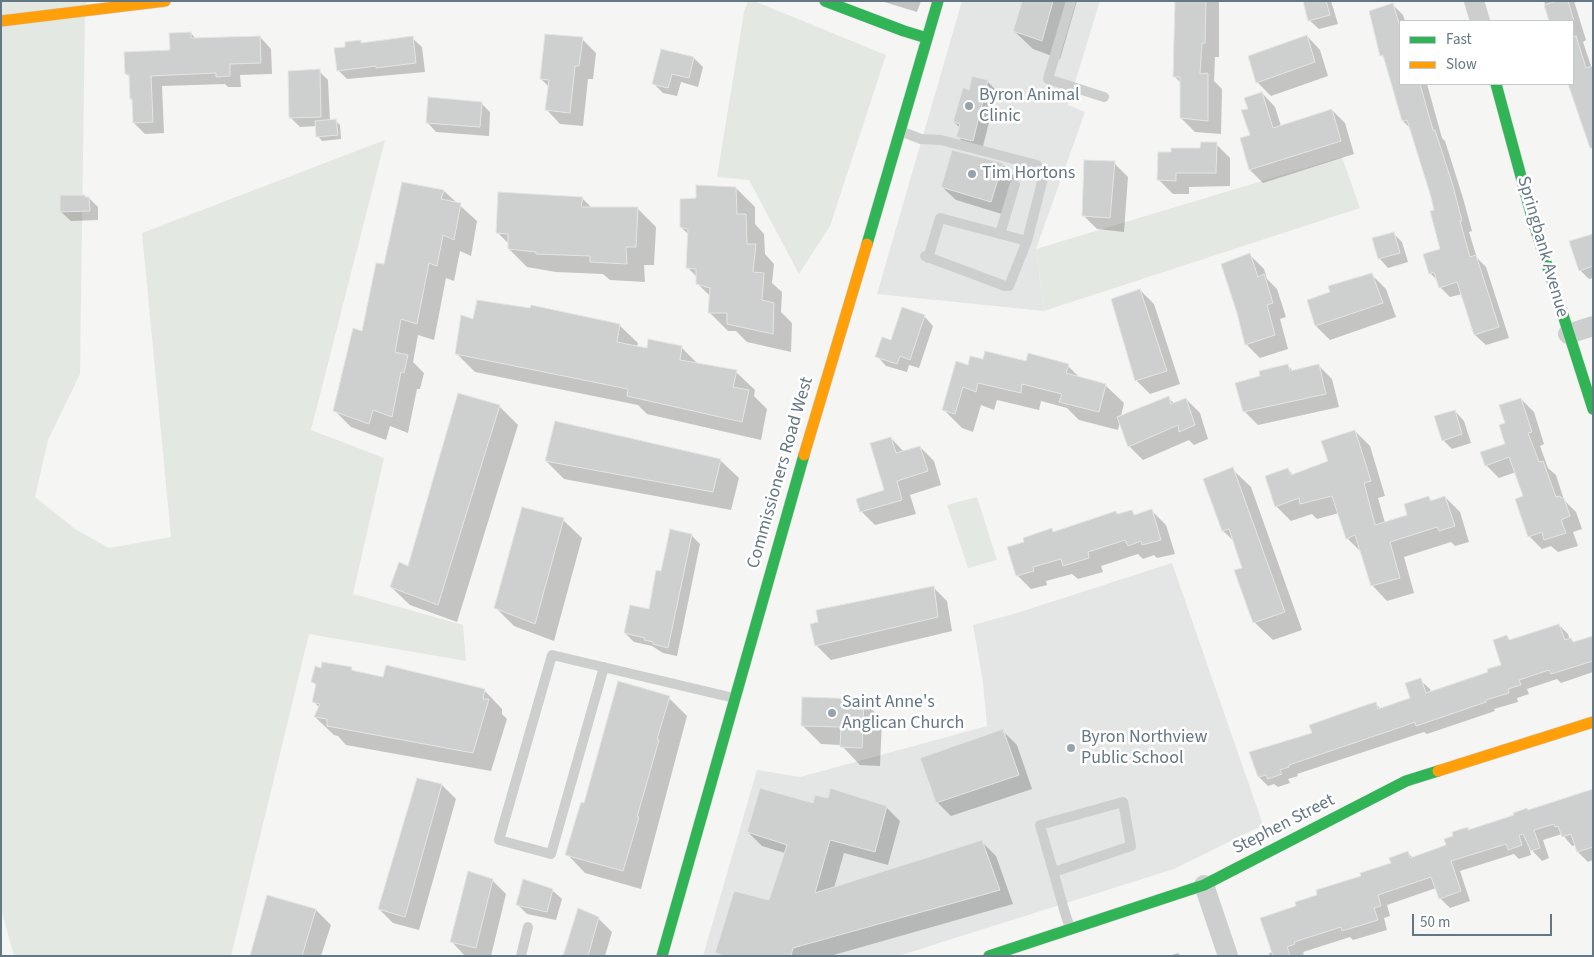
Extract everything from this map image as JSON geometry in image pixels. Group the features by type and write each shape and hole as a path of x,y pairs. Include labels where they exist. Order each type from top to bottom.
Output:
{"street":[{"path":"1,20 118,8 141,2 165,1"},
{"path":"825,1 927,38"},
{"name":"Commissioners Road West","path":"662,956 782,531 938,1"},
{"path":"1474,1 1480,20"},
{"name":"Springbank Avenue","path":"1496,85 1533,222 1593,409"},
{"path":"1568,334 1593,326"},
{"name":"Stephen Street","path":"989,956 1204,885 1406,781 1593,722"},
{"path":"1204,885 1228,956"}],"lane":[{"path":"1071,1 1048,78 1104,97"},
{"path":"899,131 921,139 941,140 1037,165 1043,178 1027,240 1011,283 1007,286 926,257 940,218 1027,240"},
{"path":"1000,234 1015,184"},
{"path":"604,668 551,854 499,840 552,655 735,698"},
{"path":"1054,872 1132,846 1123,802 1040,825 1054,872 1071,929"},
{"path":"521,956 528,927"}],"shaded area":[{"path":"1,1 87,1 85,12 80,374 48,440 35,497 75,529 109,548 171,537 142,233 385,140 311,430 384,458 353,594 463,625 466,661 309,634 231,956 14,956 1,909"},
{"path":"748,1 754,1 886,55 830,226 799,274 749,180 717,177 744,12"},
{"path":"962,1 1100,1 1068,105 1085,112 1036,249 1044,311 877,294"},
{"path":"1342,157 1360,208 1044,311 1036,249"},
{"path":"977,497 997,560 968,568 947,505"},
{"name":"Byron Northview Public School","path":"1172,563 1263,825 1174,869 898,956 703,956 757,770 800,777 987,726 983,682 973,625 1017,613"}],"building":[{"path":"1022,1 1053,1 1042,41 1013,31"},
{"path":"1175,1 1206,1 1205,43 1202,43 1200,74 1208,73 1208,121 1180,118 1180,77 1173,77"},
{"path":"1303,1 1326,1 1330,15 1308,21"},
{"path":"1557,1 1568,1 1574,20 1549,20 1544,5"},
{"path":"1393,3 1399,24 1399,85 1420,85 1433,130 1435,130 1453,186 1470,257 1476,255 1499,327 1474,335 1457,282 1439,288 1434,272 1429,274 1423,254 1440,249 1430,211 1434,210 1407,120 1402,121 1383,55 1380,56 1369,11"},
{"path":"191,32 191,38 260,36 261,63 230,64 230,76 216,77 216,73 151,76 153,122 133,123 129,74 125,74 124,52 170,50 169,33"},
{"path":"545,34 583,37 579,66 575,66 570,113 545,110 549,80 540,79"},
{"path":"1307,35 1315,62 1256,83 1248,56"},
{"path":"413,36 416,63 337,71 334,48 345,47 345,42 361,40 361,43"},
{"path":"1576,36 1586,68 1593,66 1593,148 1590,148 1568,85 1574,85 1574,37"},
{"path":"661,49 694,57 689,78 672,74 668,88 652,84"},
{"path":"320,69 321,117 289,118 288,71"},
{"name":"Byron Animal Clinic","path":"972,76 988,80 973,141 956,137 960,124 953,122 963,87 969,90"},
{"path":"1262,92 1273,128 1332,109 1341,141 1249,170 1240,138 1250,135 1241,110 1248,109 1244,98"},
{"path":"428,97 482,102 480,127 426,123"},
{"path":"336,119 338,135 316,137 315,121"},
{"path":"1201,142 1217,142 1216,173 1176,173 1176,181 1157,180 1158,152 1171,152 1171,148 1200,148"},
{"name":"Tim Hortons","path":"952,150 1003,163 991,202 941,187"},
{"path":"1084,160 1115,161 1110,218 1082,216"},
{"path":"402,182 444,190 441,199 461,203 454,240 443,235 437,266 429,263 417,324 401,319 395,352 408,355 404,373 401,372 392,417 373,410 369,424 333,411 353,328 362,331 376,263 384,264"},
{"path":"696,185 736,187 737,214 746,214 747,244 756,244 753,272 764,273 762,300 774,303 773,334 727,324 727,313 708,313 710,288 696,284 696,269 686,268 688,229 680,227 680,199 696,198"},
{"path":"498,192 583,197 581,207 638,207 636,247 626,247 627,264 590,262 590,256 536,254 536,252 508,249 508,234 496,233"},
{"path":"60,195 85,195 85,197 89,197 90,211 60,212"},
{"path":"1394,232 1400,253 1378,259 1372,238"},
{"path":"1593,234 1593,266 1579,271 1569,241"},
{"path":"1250,253 1258,277 1264,274 1273,303 1267,305 1275,335 1245,345 1221,264"},
{"path":"1372,273 1383,303 1315,326 1307,300 1330,292 1328,286"},
{"path":"1140,289 1167,371 1135,381 1111,299"},
{"path":"477,300 530,308 531,305 620,324 617,342 647,348 648,339 682,346 680,360 737,370 733,387 749,390 742,422 627,396 628,389 455,354 461,315 473,319"},
{"path":"902,307 925,315 910,360 900,356 897,364 875,357 882,337 891,340"},
{"path":"985,351 1026,361 1028,353 1069,364 1066,373 1106,384 1099,412 1059,402 1062,394 1022,384 1021,393 978,383 976,392 963,387 955,414 942,410 956,361 968,365 970,356 983,359"},
{"path":"1288,364 1290,371 1319,364 1326,394 1243,412 1235,383 1260,376 1259,371"},
{"path":"458,393 500,405 438,605 390,587 399,562 408,566"},
{"path":"1169,396 1171,404 1186,398 1195,425 1179,432 1178,425 1128,447 1117,417"},
{"path":"1521,398 1532,432 1528,433 1539,462 1543,461 1556,497 1564,498 1570,516 1561,520 1566,533 1544,540 1542,532 1528,537 1515,499 1523,496 1509,457 1485,466 1480,452 1505,444 1499,425 1505,423 1499,405"},
{"path":"1455,410 1462,434 1442,441 1434,416"},
{"path":"555,421 721,459 713,492 545,461"},
{"path":"1355,430 1371,481 1364,483 1375,525 1407,515 1404,504 1429,496 1430,501 1445,496 1455,526 1439,531 1437,527 1390,542 1400,578 1371,586 1355,535 1346,539 1332,496 1300,504 1299,498 1275,507 1265,476 1288,468 1291,475 1328,461 1321,441"},
{"path":"891,437 896,453 920,446 928,471 897,481 902,500 860,512 856,499 884,490 870,443"},
{"path":"1233,467 1285,612 1253,623 1234,570 1242,568 1229,529 1222,531 1203,479"},
{"path":"522,507 564,518 535,624 494,608"},
{"path":"1152,509 1161,540 1142,545 1141,541 1128,546 1125,540 1088,552 1089,558 1063,566 1061,559 1033,567 1034,571 1016,576 1007,547 1024,542 1023,538 1052,528 1053,532 1116,511 1117,514 1132,510 1134,515"},
{"path":"670,529 692,534 668,648 653,644 653,642 644,640 645,638 624,633 630,605 649,609 656,570 661,571"},
{"path":"934,586 938,617 815,646 810,624 818,622 816,610"},
{"path":"1559,624 1565,640 1571,638 1573,642 1593,636 1593,661 1551,674 1549,670 1519,680 1521,685 1508,689 1509,693 1486,700 1486,702 1416,726 1415,722 1289,765 1289,767 1280,770 1282,774 1268,779 1266,775 1258,777 1249,752 1312,733 1309,725 1369,704 1376,702 1378,709 1410,698 1405,683 1421,678 1426,693 1488,672 1487,669 1501,665 1493,640 1507,635 1509,640"},
{"path":"322,662 352,667 351,670 383,677 386,665 485,689 483,699 489,699 473,753 327,726 327,719 314,717 320,704 312,702 316,684 311,682 315,666 321,668"},
{"path":"618,681 670,696 623,871 565,855 581,802 584,803"},
{"name":"Saint Anne's Anglican Church","path":"802,697 864,699 862,748 840,747 841,727 801,726"},
{"path":"1003,729 1019,775 936,803 920,758"},
{"path":"417,778 442,784 405,917 378,909"},
{"path":"760,788 813,803 815,795 828,798 830,788 887,806 875,852 830,840 815,893 982,840 1000,890 793,948 791,956 725,956 715,953 734,891 769,900 787,845 747,832"},
{"path":"1593,789 1593,847 1577,852 1571,834 1562,837 1558,826 1555,827 1554,824 1534,830 1540,848 1531,851 1523,834 1519,835 1522,845 1508,850 1506,844 1451,861 1461,891 1439,899 1431,877 1378,895 1381,906 1374,908 1378,920 1342,931 1341,927 1294,942 1295,944 1287,947 1290,956 1273,956 1260,918 1296,906 1295,902 1317,895 1316,890 1361,876 1360,873 1391,863 1389,858 1408,851 1410,858 1446,845 1444,839 1453,836 1452,832 1468,827 1468,830 1514,815 1513,813 1527,808 1528,810"},
{"path":"468,871 493,879 476,948 450,942"},
{"path":"523,879 553,889 547,912 516,905"},
{"path":"267,895 316,909 302,956 250,956"},
{"path":"578,908 599,917 588,956 563,956"}],"traffic: fast":[{"path":"825,1 927,38"},
{"path":"867,244 938,1"},
{"path":"1496,85 1533,221 1593,409"},
{"path":"662,956 804,455"},
{"path":"989,956 1204,885 1406,781 1438,771"}],"traffic: slow":[{"path":"1,21 165,1"},
{"path":"804,455 867,244"},
{"path":"1438,771 1593,722"}],"place":[{"name":"Byron Animal Clinic","path":"969,106"},
{"name":"Tim Hortons","path":"972,174"},
{"name":"Saint Anne's Anglican Church","path":"832,713"},
{"name":"Byron Northview Public School","path":"1071,748"}]}
